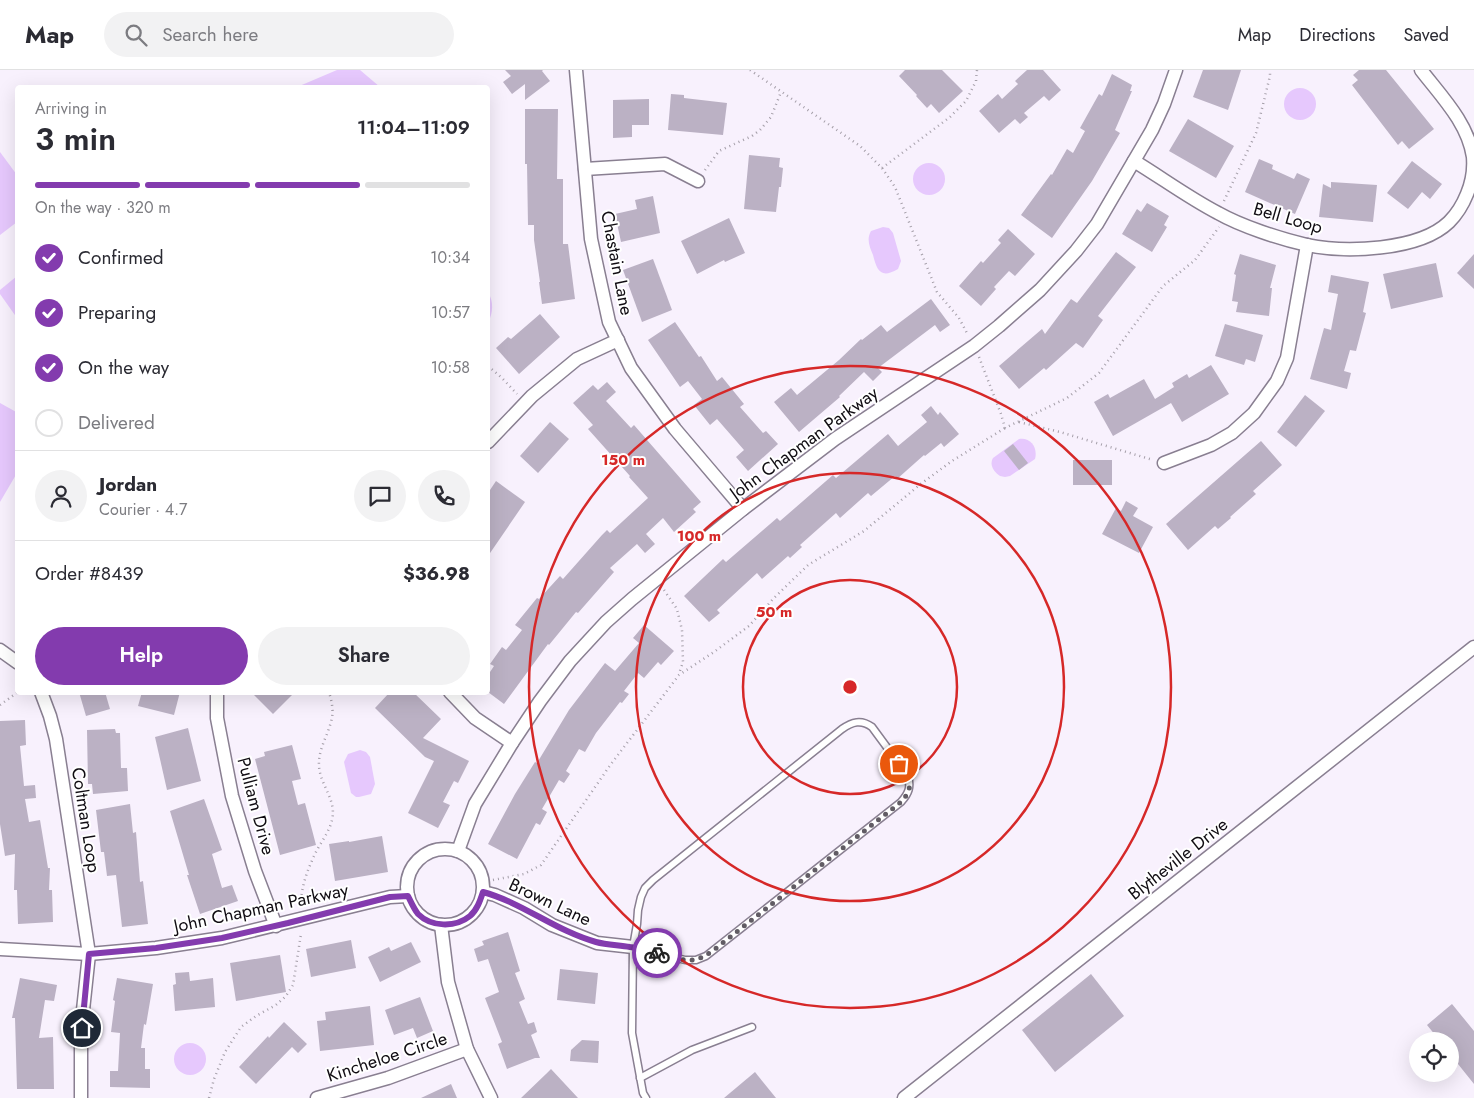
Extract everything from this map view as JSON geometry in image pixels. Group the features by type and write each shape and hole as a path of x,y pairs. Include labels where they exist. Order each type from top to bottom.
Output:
{"street":[{"name":"Chastain Lane","path":"576,70 591,239 609,322 631,368 675,429 743,509"},
{"name":"John Chapman Parkway","path":"458,851 475,804 512,743 570,661 606,622 743,509 835,439 974,346 1040,290 1076,251 1096,224 1152,130 1176,70"},
{"name":"Bell Loop","path":"1134,161 1222,215 1263,232 1307,245 1350,250 1410,242 1430,234 1448,223 1464,202 1474,170 1466,134 1455,115 1421,70"},
{"path":"584,168 665,164 698,180"},
{"path":"1164,463 1211,445 1232,433 1254,413 1277,382 1287,358 1307,245"},
{"path":"490,440 525,403 577,360 618,340"},
{"name":"Blytheville Drive","path":"904,1098 1474,647"},
{"path":"0,650 15,661"},
{"name":"Coltman Loop","path":"42,695 56,739 89,954 82,1028 81,1098"},
{"name":"Pulliam Drive","path":"217,695 217,718 232,796 255,871 282,924"},
{"path":"453,695 476,718 512,743"},
{"path":"445,849 458,851 475,864 483,887 479,904 470,916 458,923 441,925 428,921 417,913 408,896 407,886 410,873 419,859 430,852 445,849"},
{"name":"Brown Lane","path":"483,887 552,925 597,942 632,947"},
{"name":"John Chapman Parkway","path":"0,949 89,954 156,948 222,938 390,897 408,896"},
{"path":"441,925 448,982 467,1049 491,1098"},
{"name":"Kincheloe Circle","path":"318,1098 388,1078 467,1049"}],"lane":[{"path":"632,947 685,960 696,960 706,956 901,802 910,790 908,776 872,727 867,723 860,722 851,723 842,729 645,888 638,910 632,947 632,1034 642,1093 646,1098"},
{"path":"640,1078 692,1050 752,1026"}],"path":[{"path":"750,70 860,146 882,168 895,186 937,292 958,318 974,346 1005,428"},
{"path":"882,168 950,117 966,101 976,81 977,70"},
{"path":"483,887 524,874 541,865 611,764 679,675 749,626 808,564 864,531 952,461 1005,428 1067,398 1099,373 1163,286 1195,260 1222,215 1256,133 1270,70"},
{"path":"698,180 719,151 752,136 766,123 771,116 780,92"},
{"path":"490,368 525,403"},
{"path":"1018,421 1164,463"},
{"path":"656,579 677,609 682,630 683,662 679,675"},
{"path":"0,705 15,694"},
{"path":"282,924 291,907 301,906 301,893 305,877 333,819 333,803 322,779 319,766 320,751 332,721 333,706 330,695"},
{"path":"209,1098 214,1079 225,1052 241,1027 276,1005 286,996 293,985 301,934"}],"shaded area":[{"path":"337,70 360,70 378,85 302,85"},
{"path":"1300,88 1306,89 1311,93 1315,98 1315,110 1311,115 1306,119 1300,120 1294,119 1289,115 1285,110 1284,104 1285,98 1289,93 1294,89"},
{"path":"0,152 15,172 15,224 0,235"},
{"path":"929,163 935,164 940,168 944,173 944,185 940,190 935,194 929,195 923,194 918,190 914,185 913,179 914,173 918,168 923,164"},
{"path":"883,227 889,228 893,233 901,261 898,269 887,273 881,272 878,269 869,240 871,231"},
{"path":"15,278 15,315 0,294 0,290"},
{"path":"490,297 492,308 490,318"},
{"path":"0,403 15,411 15,476 0,502"},
{"path":"1019,439 1027,440 1033,444 1036,455 1035,459 1010,476 1000,476 993,468 993,458"},
{"path":"360,750 366,752 370,757 375,784 371,794 356,797 351,793 344,762 348,754"},
{"path":"190,1043 196,1044 201,1048 205,1053 205,1065 201,1070 196,1074 190,1075 184,1074 179,1070 175,1065 174,1059 175,1053 179,1048 184,1044"}],"building":[{"path":"505,70 543,70 550,81 525,100 525,84 512,94 503,82 511,76"},
{"path":"905,70 942,70 963,91 939,113 931,104 927,108 899,76"},
{"path":"1027,70 1043,70 1061,90 1049,101 1044,96 1024,113 1028,117 1020,124 1015,119 999,133 979,111 998,94 1002,99 1018,84 1015,81"},
{"path":"1203,70 1241,70 1228,110 1193,97"},
{"path":"1359,70 1386,70 1434,129 1409,149 1402,141 1398,145 1352,85 1358,80 1353,75"},
{"path":"1112,74 1132,85 1130,91 1132,91 1115,130 1120,133 1092,181 1052,238 1021,215 1052,175 1067,149 1073,153 1085,131 1080,128 1099,94 1102,96"},
{"path":"671,94 684,95 684,98 727,103 723,135 668,130"},
{"path":"649,99 649,125 632,125 632,137 613,138 613,100"},
{"path":"525,109 558,109 557,179 563,179 563,244 568,244 575,299 542,304 534,240 534,225 528,225"},
{"path":"1188,119 1234,146 1216,178 1169,151"},
{"path":"749,155 780,158 779,167 783,168 776,212 744,209"},
{"path":"1259,159 1273,165 1272,169 1294,179 1297,173 1310,179 1295,214 1245,192"},
{"path":"1412,161 1442,184 1430,199 1422,192 1408,209 1387,193"},
{"path":"1331,182 1377,185 1373,222 1319,217 1323,184 1331,188"},
{"path":"653,196 660,233 621,242 615,214 637,209 635,200"},
{"path":"1147,203 1169,216 1164,225 1167,227 1152,252 1122,234 1137,209 1141,212"},
{"path":"729,218 745,253 725,262 724,260 697,274 681,241"},
{"path":"1008,229 1035,254 1015,276 1009,271 994,287 996,289 981,306 959,286 981,261 983,263 1001,243 998,240"},
{"path":"1116,252 1136,267 1098,316 1103,320 1083,348 1076,343 1046,370 1044,368 1019,389 999,366 1042,329 1045,334 1071,299 1077,303"},
{"path":"1240,254 1276,265 1270,288 1272,288 1269,316 1236,312 1238,302 1232,301 1236,275 1234,274"},
{"path":"1474,254 1474,289 1457,273"},
{"path":"653,259 672,310 642,322 623,270"},
{"path":"1436,263 1443,297 1391,309 1383,274"},
{"path":"1331,275 1369,282 1363,312 1366,313 1356,351 1350,350 1344,371 1351,373 1347,389 1310,379 1324,328 1331,330 1338,294 1328,292"},
{"path":"931,299 950,325 940,332 935,325 878,368 882,372 873,381 864,372 840,397 799,432 774,402 791,388 797,395 861,339 881,325 887,332"},
{"path":"540,314 560,337 519,374 496,348 508,337 511,339"},
{"path":"675,322 717,381 722,377 744,404 740,407 763,433 766,431 778,444 748,471 736,457 744,450 717,419 710,425 694,405 702,399 688,381 680,387 648,340"},
{"path":"1225,324 1263,335 1255,362 1246,359 1244,365 1215,356"},
{"path":"1211,365 1229,394 1182,422 1171,403 1113,436 1094,402 1108,394 1110,398 1144,379 1155,399 1174,387 1172,383 1187,374 1189,378"},
{"path":"607,382 616,392 606,401 631,428 634,425 701,502 693,509 696,512 674,532 663,518 646,534 655,544 645,553 637,544 610,568 614,572 548,644 504,704 490,694 490,672 494,666 490,664 502,647 506,650 522,630 515,625 537,598 539,599 560,576 563,579 607,530 610,533 648,498 588,429 593,425 573,403 593,385 598,390"},
{"path":"1305,395 1325,411 1296,447 1277,432"},
{"path":"931,406 938,415 940,412 959,434 944,447 941,443 897,479 895,476 871,496 868,493 840,518 836,513 800,545 802,547 790,558 788,556 762,579 757,573 717,610 720,613 709,622 684,596 723,559 726,562 777,518 780,521 833,475 836,478 888,434 898,446 927,422 921,415"},
{"path":"550,422 569,439 538,473 520,456"},
{"path":"1261,441 1282,465 1253,491 1256,494 1231,518 1218,529 1215,526 1188,550 1166,524"},
{"path":"1013,444 1028,463 1019,470 1004,451"},
{"path":"1073,460 1112,460 1112,485 1073,485"},
{"path":"496,481 525,502 490,553 490,490"},
{"path":"1126,501 1138,508 1133,516 1153,527 1139,553 1102,534 1116,508 1121,511"},
{"path":"644,625 674,651 661,665 658,662 644,678 638,673 624,691 629,694 622,703 620,702 596,733 585,752 579,749 566,771 570,774 564,783 559,780 542,809 547,812 540,825 536,823 517,859 488,844 515,794 535,762 537,763 569,710 605,663 615,671 639,643 633,638"},
{"path":"80,695 106,695 110,709 86,716"},
{"path":"141,695 179,695 174,715 138,706"},
{"path":"254,695 292,695 273,714"},
{"path":"387,695 416,695 441,719 423,738 469,761 458,783 454,781 443,802 450,805 438,828 408,813 434,761 425,757 375,708"},
{"path":"25,720 26,745 20,746 24,786 35,785 36,798 25,799 29,822 40,820 48,868 50,868 49,890 52,890 53,922 18,924 17,890 14,890 15,854 5,856 0,824 0,721"},
{"path":"188,728 201,781 167,790 155,737"},
{"path":"115,729 116,733 120,733 121,768 127,768 128,791 93,794 92,784 88,784 87,730"},
{"path":"292,745 301,779 292,781 298,805 305,803 316,845 280,855 255,759 265,756 264,752"},
{"path":"204,799 222,850 212,854 222,888 232,885 238,901 200,914 187,875 189,875 170,811"},
{"path":"130,804 133,833 136,832 140,882 143,881 148,924 122,927 116,875 107,876 104,852 101,852 96,810"},
{"path":"382,836 388,872 335,881 329,844"},
{"path":"508,932 520,971 515,973 525,999 519,1002 528,1024 534,1022 537,1032 531,1035 540,1058 535,1058 507,1069 498,1044 502,1042 485,998 499,992 488,959 478,962 474,949 484,945 482,941"},
{"path":"351,940 356,968 311,977 306,949"},
{"path":"411,942 421,962 380,982 368,957 389,947 391,951"},
{"path":"280,955 286,992 236,1001 230,963"},
{"path":"560,969 598,973 595,1004 557,1000"},
{"path":"189,972 190,981 213,978 215,1007 175,1011 173,985 176,984 175,973"},
{"path":"1091,974 1124,1016 1055,1072 1022,1030"},
{"path":"20,978 57,985 54,1001 45,1000 39,1038 53,1037 54,1089 17,1089 15,1018 12,1018"},
{"path":"117,978 153,984 141,1048 145,1048 145,1069 150,1069 150,1088 110,1087 110,1071 118,1071 120,1033 111,1032 115,1001 113,1000"},
{"path":"420,997 433,1031 417,1038 413,1028 394,1035 385,1010"},
{"path":"1452,1004 1474,1031 1474,1084 1459,1065 1459,1032 1433,1032 1427,1025"},
{"path":"370,1006 374,1045 320,1051 317,1021 326,1020 325,1012"},
{"path":"284,1022 307,1044 298,1053 292,1047 256,1084 239,1067"},
{"path":"582,1040 599,1041 598,1063 570,1061 571,1050"},
{"path":"551,1069 578,1098 521,1098 546,1074"},
{"path":"755,1072 776,1098 724,1098"},
{"path":"451,1084 457,1098 421,1098"}],"way so far":[{"path":"657,953 685,960 696,960 706,956 715,949 901,802 910,790 910,783 908,776 899,764"}],"route":[{"path":"82,1028 89,954 156,948 222,938 390,897 408,896 417,913 428,921 441,925 458,923 470,916 479,904 483,892 495,895 524,908 552,925 597,942 657,953"}]}
